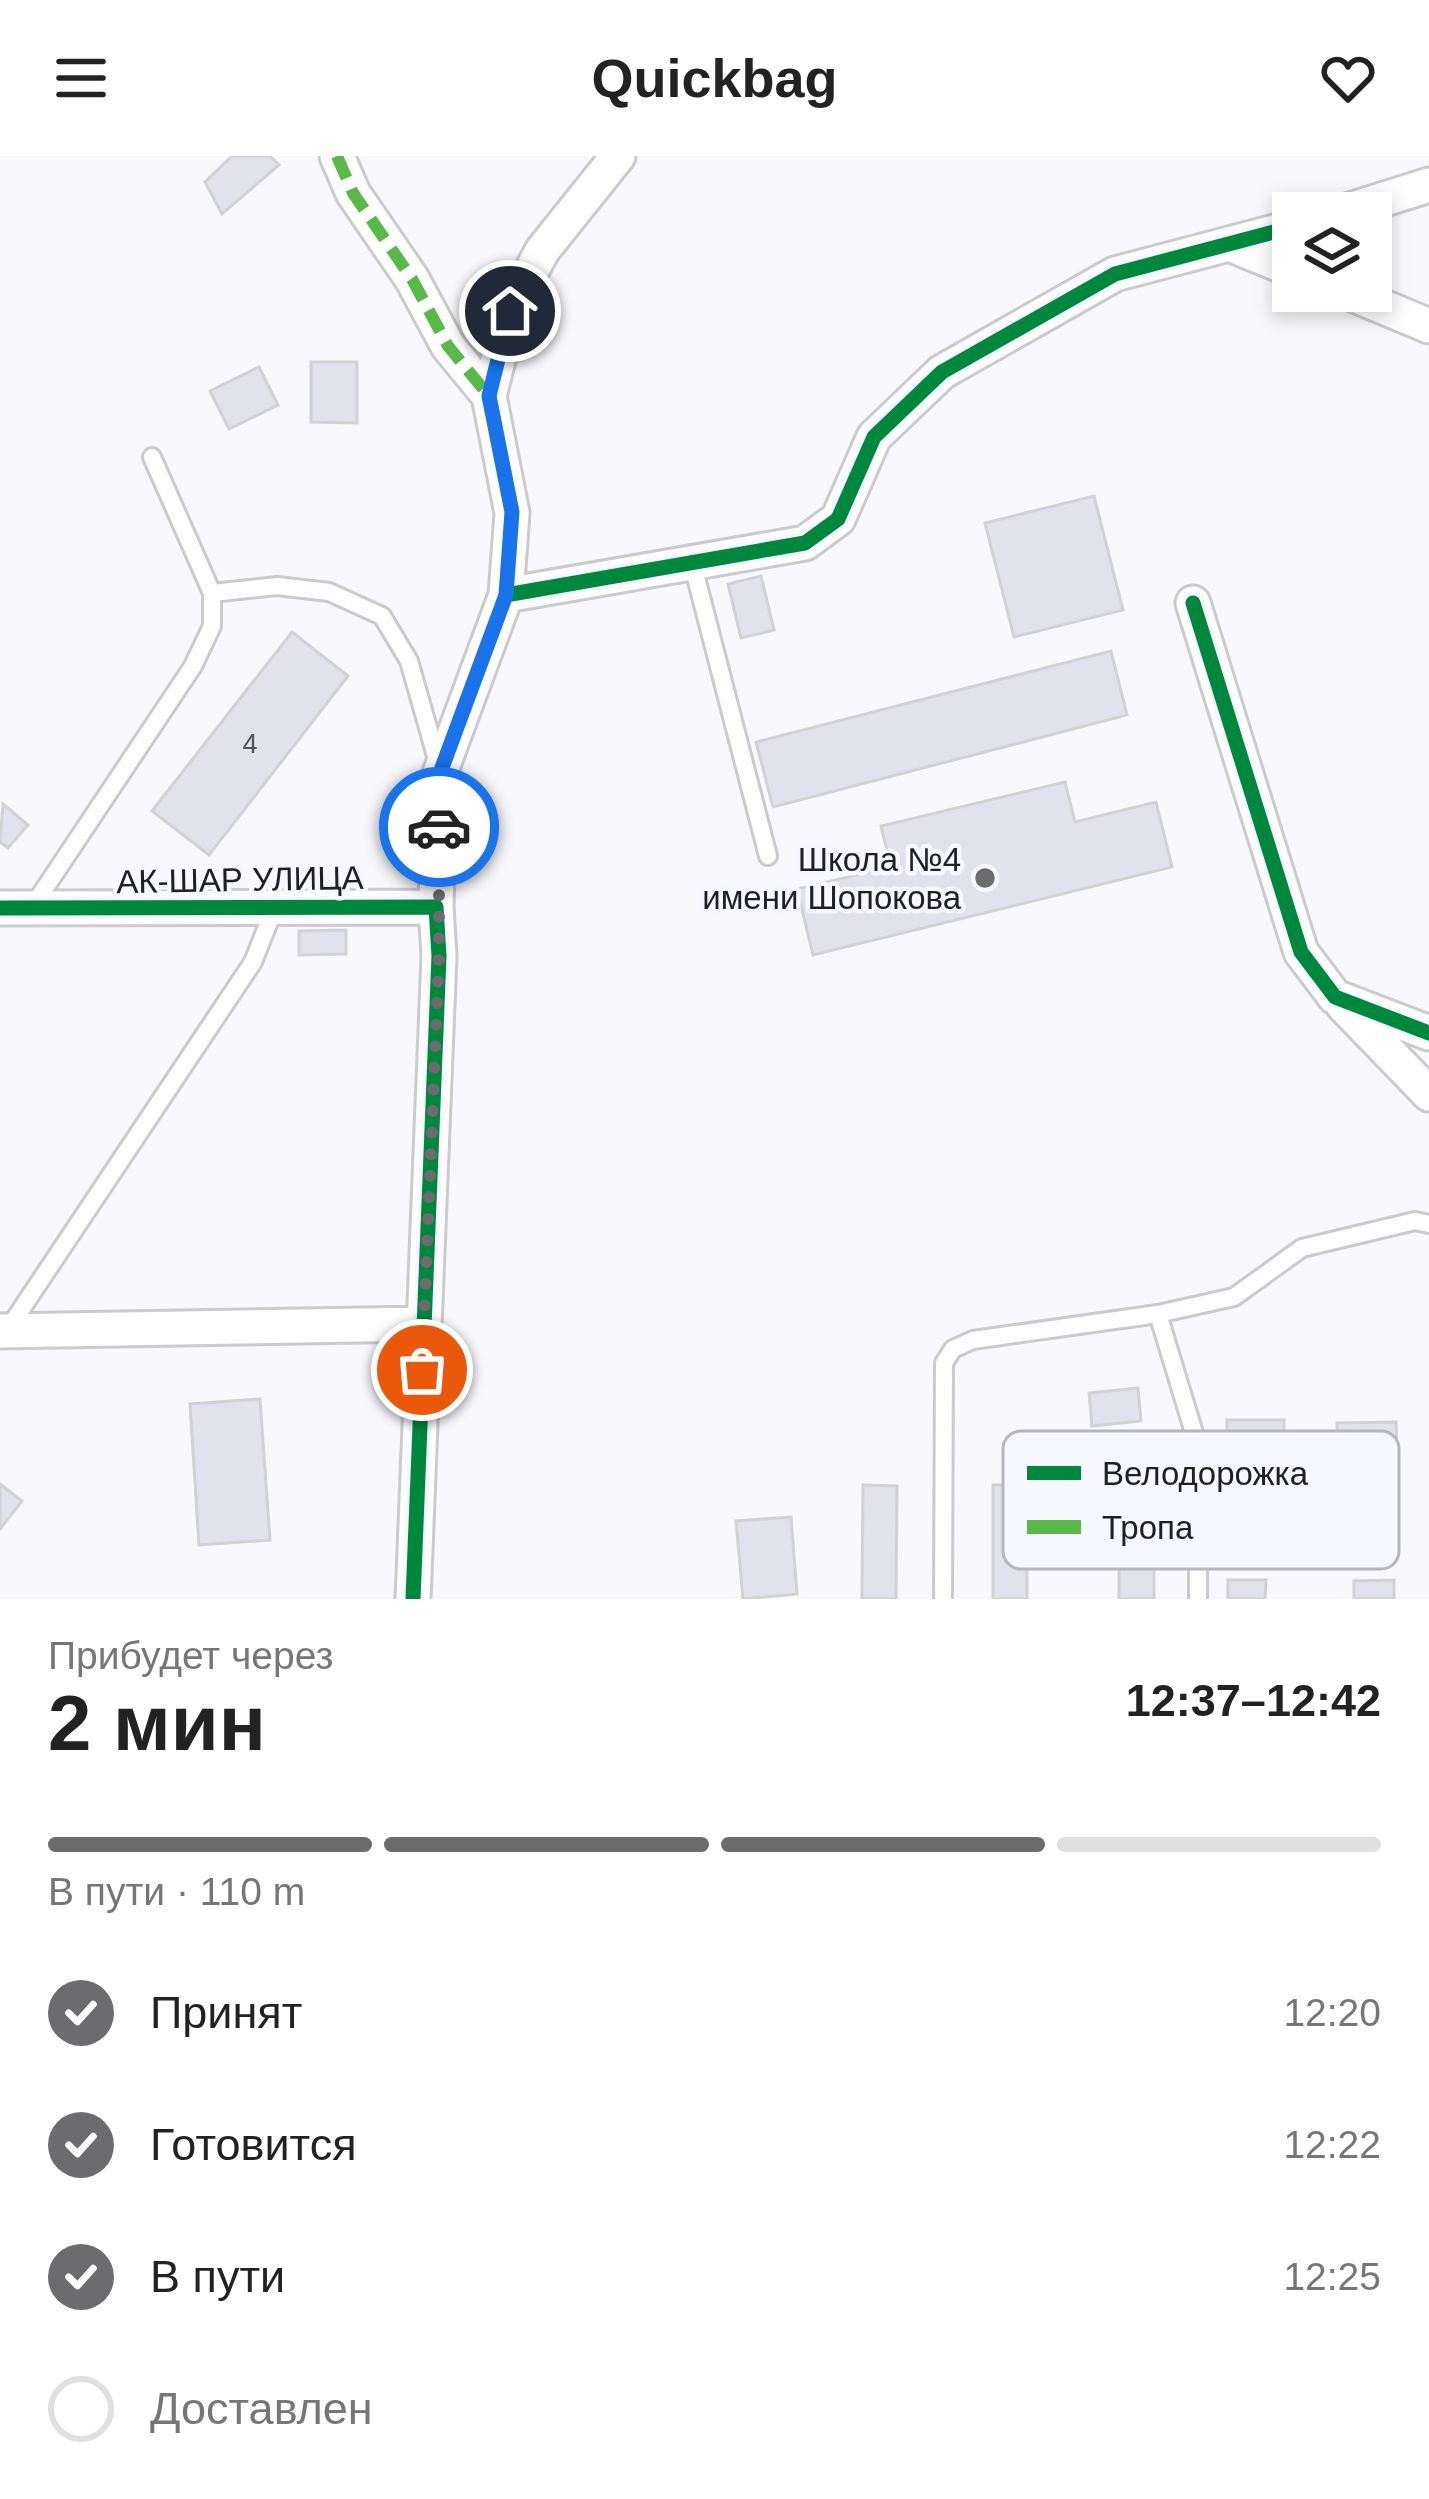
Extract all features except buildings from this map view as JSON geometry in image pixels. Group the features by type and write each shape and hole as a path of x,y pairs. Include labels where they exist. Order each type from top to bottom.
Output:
{"street":[{"path":"337,156 353,193 412,279 448,346 489,396"},
{"path":"413,1599 439,956 440,773 506,595 512,512 489,396 510,311 542,251 618,156"},
{"path":"1392,197 1429,185"},
{"path":"506,595 805,543 838,519 874,437 943,372 1115,274 1272,234"},
{"path":"1234,246 1272,261"},
{"path":"1392,311 1429,326"},
{"path":"1193,603 1301,952 1335,997 1429,1094"},
{"name":"АК-ШАР УЛИЦА","path":"16,909 436,907"},
{"path":"1335,997 1429,1033"},
{"path":"2,1334 424,1324"}],"lane":[{"path":"16,909 193,666 212,626 212,593 152,457"},
{"path":"692,562 768,856"},
{"path":"212,593 277,586 329,592 382,616 410,661 440,773"},
{"path":"2,1334 253,962 274,909"},
{"path":"943,1599 944,1363 953,1349 973,1340 1158,1314 1234,1297 1302,1248 1415,1221 1429,1224"},
{"path":"1158,1314 1193,1431"}],"marked path":[{"path":"337,156 353,193 412,279 448,346 489,396"}],"cycle path":[{"path":"506,595 805,543 838,519 874,437 942,372 1115,274 1272,233"},
{"path":"1193,603 1301,952 1335,997 1429,1033"},
{"path":"0,908 436,907 439,956 413,1599"}],"way so far":[{"path":"422,1370 439,956 439,827"}],"place":[{"name":"Школа №4 имени Шопокова","path":"985,878"}],"route":[{"path":"439,827 440,773 506,595 512,512 489,396 510,311"}]}
